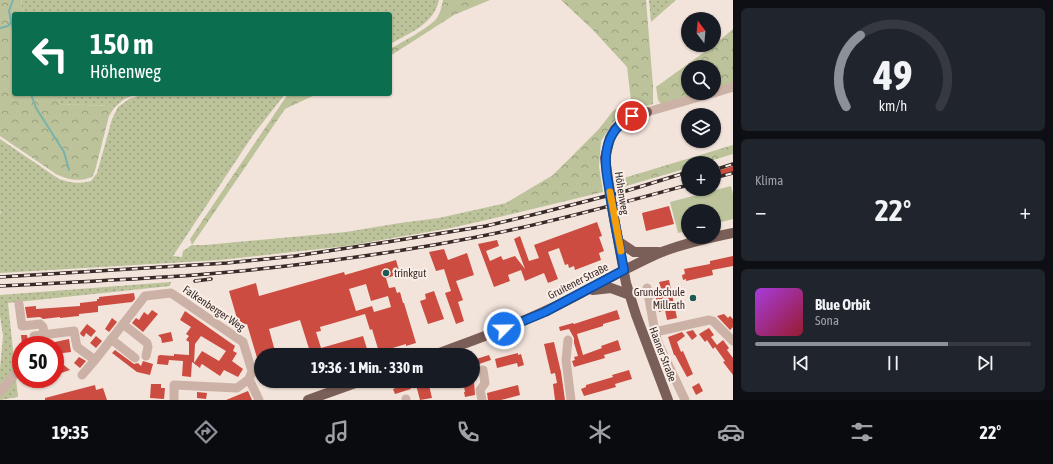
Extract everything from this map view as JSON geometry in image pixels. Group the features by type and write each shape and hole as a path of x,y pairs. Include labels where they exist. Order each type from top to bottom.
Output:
{"main road":[{"name":"Höhenweg","path":"624,270 608,181 605,158 606,149 615,129 623,121 632,116 647,112"},
{"name":"Gruitener Straße","path":"453,348 545,312 624,270 662,252 701,240 733,233"},
{"path":"619,242 634,252 662,252"},
{"name":"Haaner Straße","path":"624,270 630,295 652,360 668,400"},
{"path":"588,290 611,288 630,295"},
{"path":"308,400 330,396 347,388"}],"street":[{"name":"Höhenweg","path":"721,91 733,87"},
{"name":"Höhenweg","path":"647,112 689,100"},
{"path":"647,288 655,332 659,345 685,400"},
{"name":"Falkenberger Weg","path":"82,375 96,360 145,296 171,293 243,342 252,371 249,379 259,400"},
{"path":"19,304 22,326 40,324 43,327 44,335"},
{"path":"655,332 709,320 712,321 733,341"},
{"path":"123,324 147,343 148,347 146,356"},
{"path":"34,336 74,330 77,347 96,360"},
{"path":"111,339 136,358"},
{"path":"568,340 566,360 572,400"},
{"path":"482,400 480,390 485,383 483,370"},
{"path":"0,392 12,378"},
{"path":"174,400 174,385 237,388 249,379"}],"green space":[{"path":"0,0 21,0 23,12 12,12 12,96 58,96 60,104 111,106 114,108 109,116 95,171 92,177 87,179 69,179 60,176 0,136"},
{"path":"21,0 439,0 427,22 413,32 392,43 392,12 23,12"},
{"path":"443,0 490,0 454,15 392,55 392,48 433,22 437,18"},
{"path":"561,0 646,0 653,86 653,104 634,110 614,121 601,141 599,166 603,192 508,215 506,203 553,175 598,130 613,111 631,100 627,67 593,30"},
{"path":"649,0 676,0 651,22"},
{"path":"733,29 733,84 721,87 721,60 693,60 704,52 721,52 721,39"},
{"path":"681,69 681,98 661,104 658,100 656,87"},
{"path":"58,96 132,96 123,100 114,108 111,106 60,104"},
{"path":"138,96 283,96 253,135 173,256 182,257 183,251 192,245 346,232 439,218 506,203 508,215 451,228 347,246 220,260 0,273 0,139 59,179 75,183 91,181 97,173 112,119 118,107 129,99"},
{"path":"287,96 313,96 285,109 192,245 190,239"},
{"path":"733,145 733,154 721,158 721,156 697,156"},
{"path":"681,161 681,170 616,189 614,181"},
{"path":"731,186 733,194 733,219 721,222 721,204 681,204 681,232 678,233 670,202 693,196 721,196 721,189"},
{"path":"171,282 170,286 8,303 12,341 12,388 17,388 18,397 0,400 0,369 3,336 0,316 0,295"}],"building":[{"path":"733,166 733,172 721,175 721,170"},
{"path":"669,206 674,224 646,231 642,213"},
{"path":"597,222 602,236 599,237 604,251 599,253 601,260 575,270 574,266 569,268 568,264 565,265 559,248 548,252 558,279 548,283 544,273 525,281 521,270 508,275 510,281 494,287 478,244 497,240 499,246 486,251 490,261 501,256 503,260 515,256 525,269 514,239 520,236 529,261 539,258 534,245"},
{"path":"444,249 448,260 467,253 474,275 456,281 463,300 458,302 464,321 456,324 445,293 451,291 444,269 436,271 429,252"},
{"path":"733,256 733,266 712,270 713,275 686,281 686,279 683,280 682,275 685,274 684,269 710,264 710,261"},
{"path":"396,260 400,274 386,278 389,288 395,287 397,293 400,292 416,343 392,348 378,348 372,329 370,330 365,314 320,327 321,331 316,332 321,348 309,348 300,320 269,329 274,348 254,348 247,324 243,325 242,322 238,322 229,291 256,283 259,296 344,272 345,275","holes":["366,284 371,301 388,296 391,307 374,312 372,306 356,311 349,289"]},
{"path":"669,280 677,318 667,320 665,310 659,312 654,289 661,288 659,282"},
{"path":"434,291 444,319 428,324 420,301 426,299 425,294"},
{"path":"134,293 135,299 132,302 98,306 98,312 79,314 79,316 43,319 40,317 27,318 25,307 36,306 36,309 80,306 80,303 97,301 99,297"},
{"path":"152,310 158,314 143,332 132,323 136,318 139,320 144,312 148,315"},
{"path":"617,310 620,319 577,334 583,355 618,340 621,350 604,355 605,358 574,367 572,361 575,360 574,357 578,356 574,338 569,329 560,331 559,327 574,324"},
{"path":"185,311 235,346 233,351 237,353 232,361 243,369 238,377 224,370 220,376 202,364 200,368 192,362 191,377 182,376 183,361 169,360 168,365 157,364 158,356 160,355 189,355 189,342 186,340 189,336 186,334 191,327 180,320","holes":["201,336 226,351 219,361 202,351 194,363 195,344"]},
{"path":"724,314 728,318 730,316 733,319 733,327 730,330 717,316"},
{"path":"112,318 117,322 109,332 105,329"},
{"path":"87,324 96,331 91,337 86,333 84,337 80,333"},
{"path":"709,328 714,335 711,337 717,345 723,340 729,348 727,350 733,358 733,375 723,362 725,361 715,347 713,349 707,340 705,342 699,334"},
{"path":"693,330 697,336 692,340 686,332"},
{"path":"171,332 173,341 162,343 161,338 158,335"},
{"path":"682,332 685,336 677,342 681,352 683,351 693,374 687,377 674,355 668,337"},
{"path":"96,336 102,341 96,348 90,343"},
{"path":"363,336 367,348 321,348"},
{"path":"69,339 71,352 64,353 64,340"},
{"path":"554,342 561,372 565,400 555,400 553,384 557,383 555,373 551,374 544,344"},
{"path":"115,350 134,364 138,363 141,366 143,361 153,364 150,375 137,372 112,353"},
{"path":"518,353 518,355 521,354 524,365 518,367 517,363 497,368 495,359"},
{"path":"489,355 491,360 480,364 480,358"},
{"path":"79,357 86,361 80,368 74,363"},
{"path":"64,365 70,370 64,372"},
{"path":"629,370 632,379 615,384 616,387 584,396 581,389 586,387 586,385 613,377 612,375"},
{"path":"699,383 703,391 696,395 692,387"},
{"path":"151,384 161,384 161,388 165,388 164,399 150,398"},
{"path":"95,385 96,390 103,388 107,400 45,400 45,398"},
{"path":"518,385 520,395 501,400 488,400 487,393"},
{"path":"411,388 411,389 395,394 393,389"},
{"path":"417,388 430,388 432,398 420,400"},
{"path":"464,388 474,388 475,395 465,397"},
{"path":"248,391 252,400 226,400"},
{"path":"197,392 207,393 206,399 197,398"}],"waterway":[{"path":"12,26 9,11 13,0"},
{"path":"0,28 8,26 11,22"},
{"path":"32,96 36,108 64,152 69,170"}],"railway":[{"path":"721,168 733,164"},
{"path":"721,176 733,173"},
{"path":"0,277 227,263 295,256 486,226 626,191 681,174"},
{"path":"0,286 202,274 269,268 360,257 451,242 511,230 681,187"},
{"path":"195,281 211,279"}],"slow traffic":[{"path":"610,192 621,251"}],"place":[{"name":"trinkgut","path":"386,273"},
{"name":"Grundschule Millrath","path":"693,298"}],"route":[{"path":"504,329 545,312 624,270 613,213 605,158 606,149 615,129 623,121 632,116"}]}
